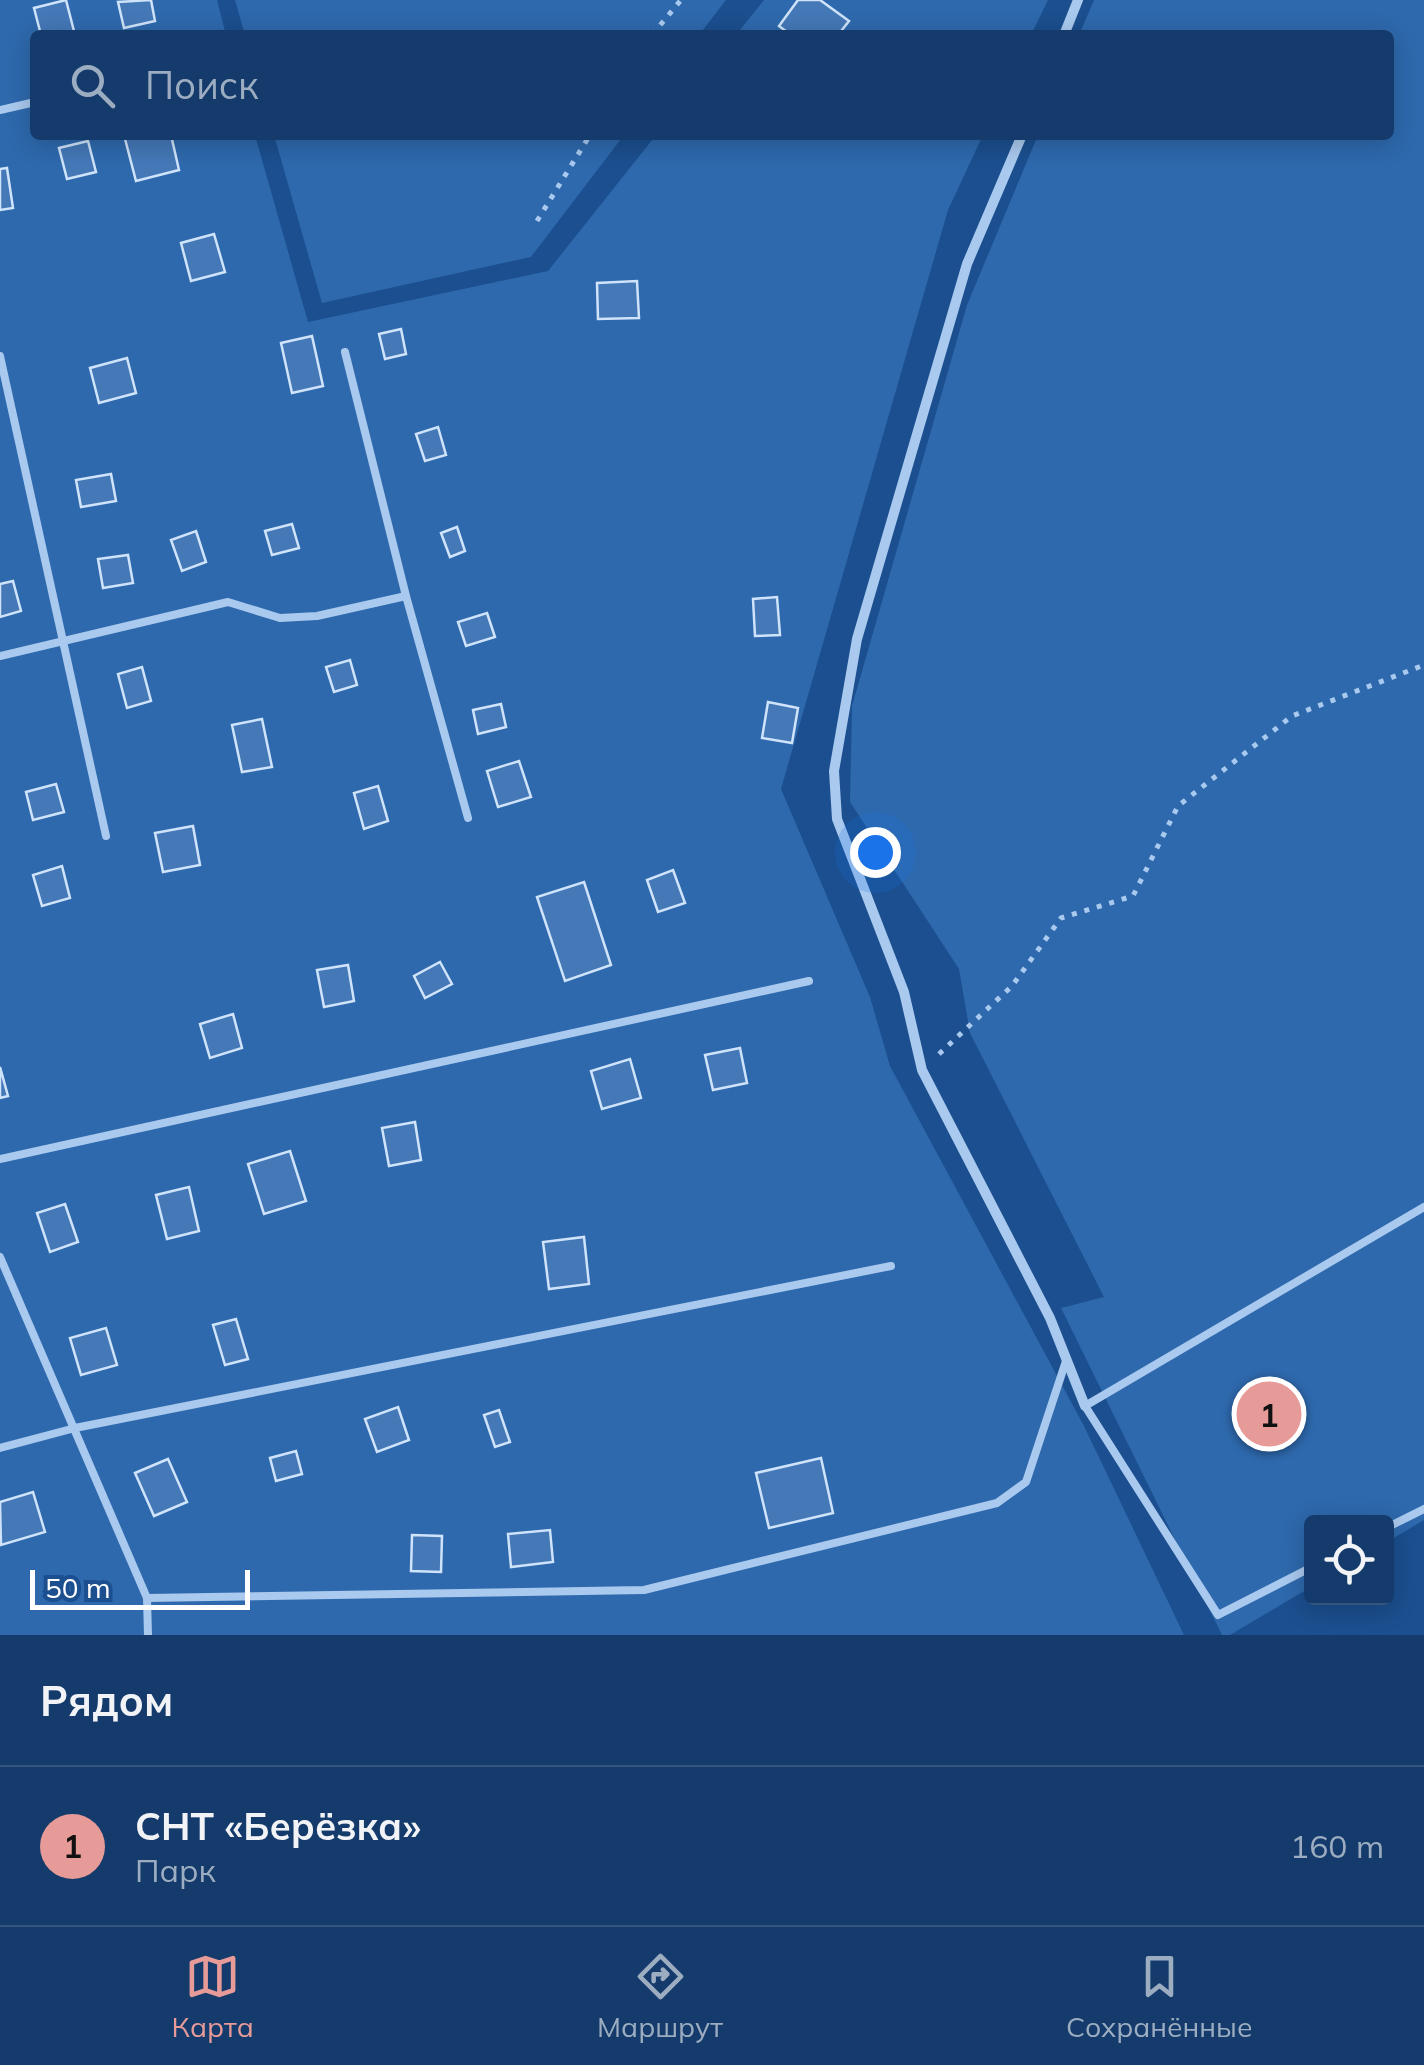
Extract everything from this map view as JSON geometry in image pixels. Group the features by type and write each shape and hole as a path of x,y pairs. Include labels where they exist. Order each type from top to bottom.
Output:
{"street":[{"path":"1066,30 1078,0"},
{"path":"1020,140 968,264 920,424 858,639 834,772 837,819 904,992 922,1070 984,1184 1085,1406"}],"lane":[{"path":"0,110 30,103"},
{"path":"345,352 406,596 468,818"},
{"path":"0,356 106,836"},
{"path":"0,656 228,602 280,618 317,616 406,596"},
{"path":"0,1160 809,981"},
{"path":"1304,1570 1218,1615 1085,1406 1424,1207"},
{"path":"0,1257 147,1598 148,1635"},
{"path":"0,1448 75,1428 892,1266"},
{"path":"147,1598 644,1590 997,1503 1026,1482 1067,1360"},
{"path":"1394,1524 1424,1508"}],"path":[{"path":"656,30 681,0"},
{"path":"537,220 587,140"},
{"path":"922,1070 1012,986 1061,918 1132,896 1178,806 1292,716 1424,665"}],"shaded area":[{"path":"0,0 217,0 225,30 30,30 30,140 256,140 308,322 548,271 652,140 981,140 948,210 781,789 870,997 890,1066 1084,1426 1184,1635 0,1635"},
{"path":"235,0 726,0 703,30 244,30"},
{"path":"764,0 1048,0 1033,30 740,30"},
{"path":"1094,0 1424,0 1424,1520 1394,1538 1394,1515 1304,1515 1304,1591 1230,1635 1222,1635 1061,1308 1104,1297 970,1033 959,969 850,802 852,706 967,305 1036,140 1394,140 1394,30 1081,30"},
{"path":"275,140 620,140 531,257 322,303"}],"building":[{"path":"66,0 74,30 40,30 34,8"},
{"path":"151,0 155,21 124,28 118,2"},
{"path":"798,0 820,0 849,21 842,30 784,30 779,26"},
{"path":"125,140 172,140 179,170 136,181"},
{"path":"88,141 96,172 67,179 59,148"},
{"path":"7,168 13,208 0,210 0,169"},
{"path":"214,234 225,272 191,281 181,243"},
{"path":"637,281 639,318 598,319 597,283"},
{"path":"401,329 406,354 385,359 379,334"},
{"path":"312,336 323,386 292,393 281,343"},
{"path":"127,358 136,393 99,403 90,368"},
{"path":"438,427 446,455 425,461 416,434"},
{"path":"111,474 116,501 81,507 76,480"},
{"path":"292,524 299,548 272,555 265,531"},
{"path":"457,527 465,551 450,557 441,533"},
{"path":"196,531 206,562 182,571 171,540"},
{"path":"128,555 133,583 103,588 98,559"},
{"path":"13,581 21,611 0,617 0,584"},
{"path":"777,597 780,635 755,636 753,599"},
{"path":"487,613 495,637 466,646 458,622"},
{"path":"350,660 357,685 334,692 326,667"},
{"path":"142,667 151,701 127,708 118,674"},
{"path":"768,702 798,708 792,743 762,738"},
{"path":"501,704 506,727 478,734 473,710"},
{"path":"262,719 272,767 242,772 232,725"},
{"path":"519,761 531,797 498,807 487,771"},
{"path":"56,784 64,812 33,820 26,792"},
{"path":"378,786 388,821 364,829 354,793"},
{"path":"193,826 200,865 163,872 155,833"},
{"path":"62,866 70,898 42,906 33,875"},
{"path":"673,870 685,903 658,912 647,880"},
{"path":"584,882 611,965 565,981 537,897"},
{"path":"440,962 452,984 425,998 414,976"},
{"path":"348,965 354,1001 324,1007 317,970"},
{"path":"233,1014 242,1048 210,1058 200,1024"},
{"path":"740,1048 747,1083 713,1090 705,1055"},
{"path":"630,1059 641,1098 602,1109 591,1071"},
{"path":"0,1067 8,1096 0,1098"},
{"path":"415,1122 421,1160 389,1166 382,1128"},
{"path":"290,1151 306,1201 264,1214 248,1164"},
{"path":"189,1187 199,1231 167,1239 156,1195"},
{"path":"65,1204 78,1242 50,1252 37,1213"},
{"path":"584,1237 589,1284 549,1289 543,1242"},
{"path":"236,1319 248,1359 225,1365 213,1325"},
{"path":"106,1328 117,1365 81,1375 70,1338"},
{"path":"398,1407 409,1440 377,1452 365,1419"},
{"path":"499,1410 510,1442 495,1447 484,1415"},
{"path":"296,1451 302,1474 276,1481 270,1458"},
{"path":"821,1458 833,1513 769,1528 756,1473"},
{"path":"168,1459 187,1502 154,1516 135,1473"},
{"path":"33,1492 45,1532 1,1545 0,1502"},
{"path":"550,1530 553,1562 511,1567 508,1534"},
{"path":"412,1535 442,1536 441,1572 411,1571"}],"place":[{"name":"СНТ «Берёзка»","path":"1269,1414"}]}
